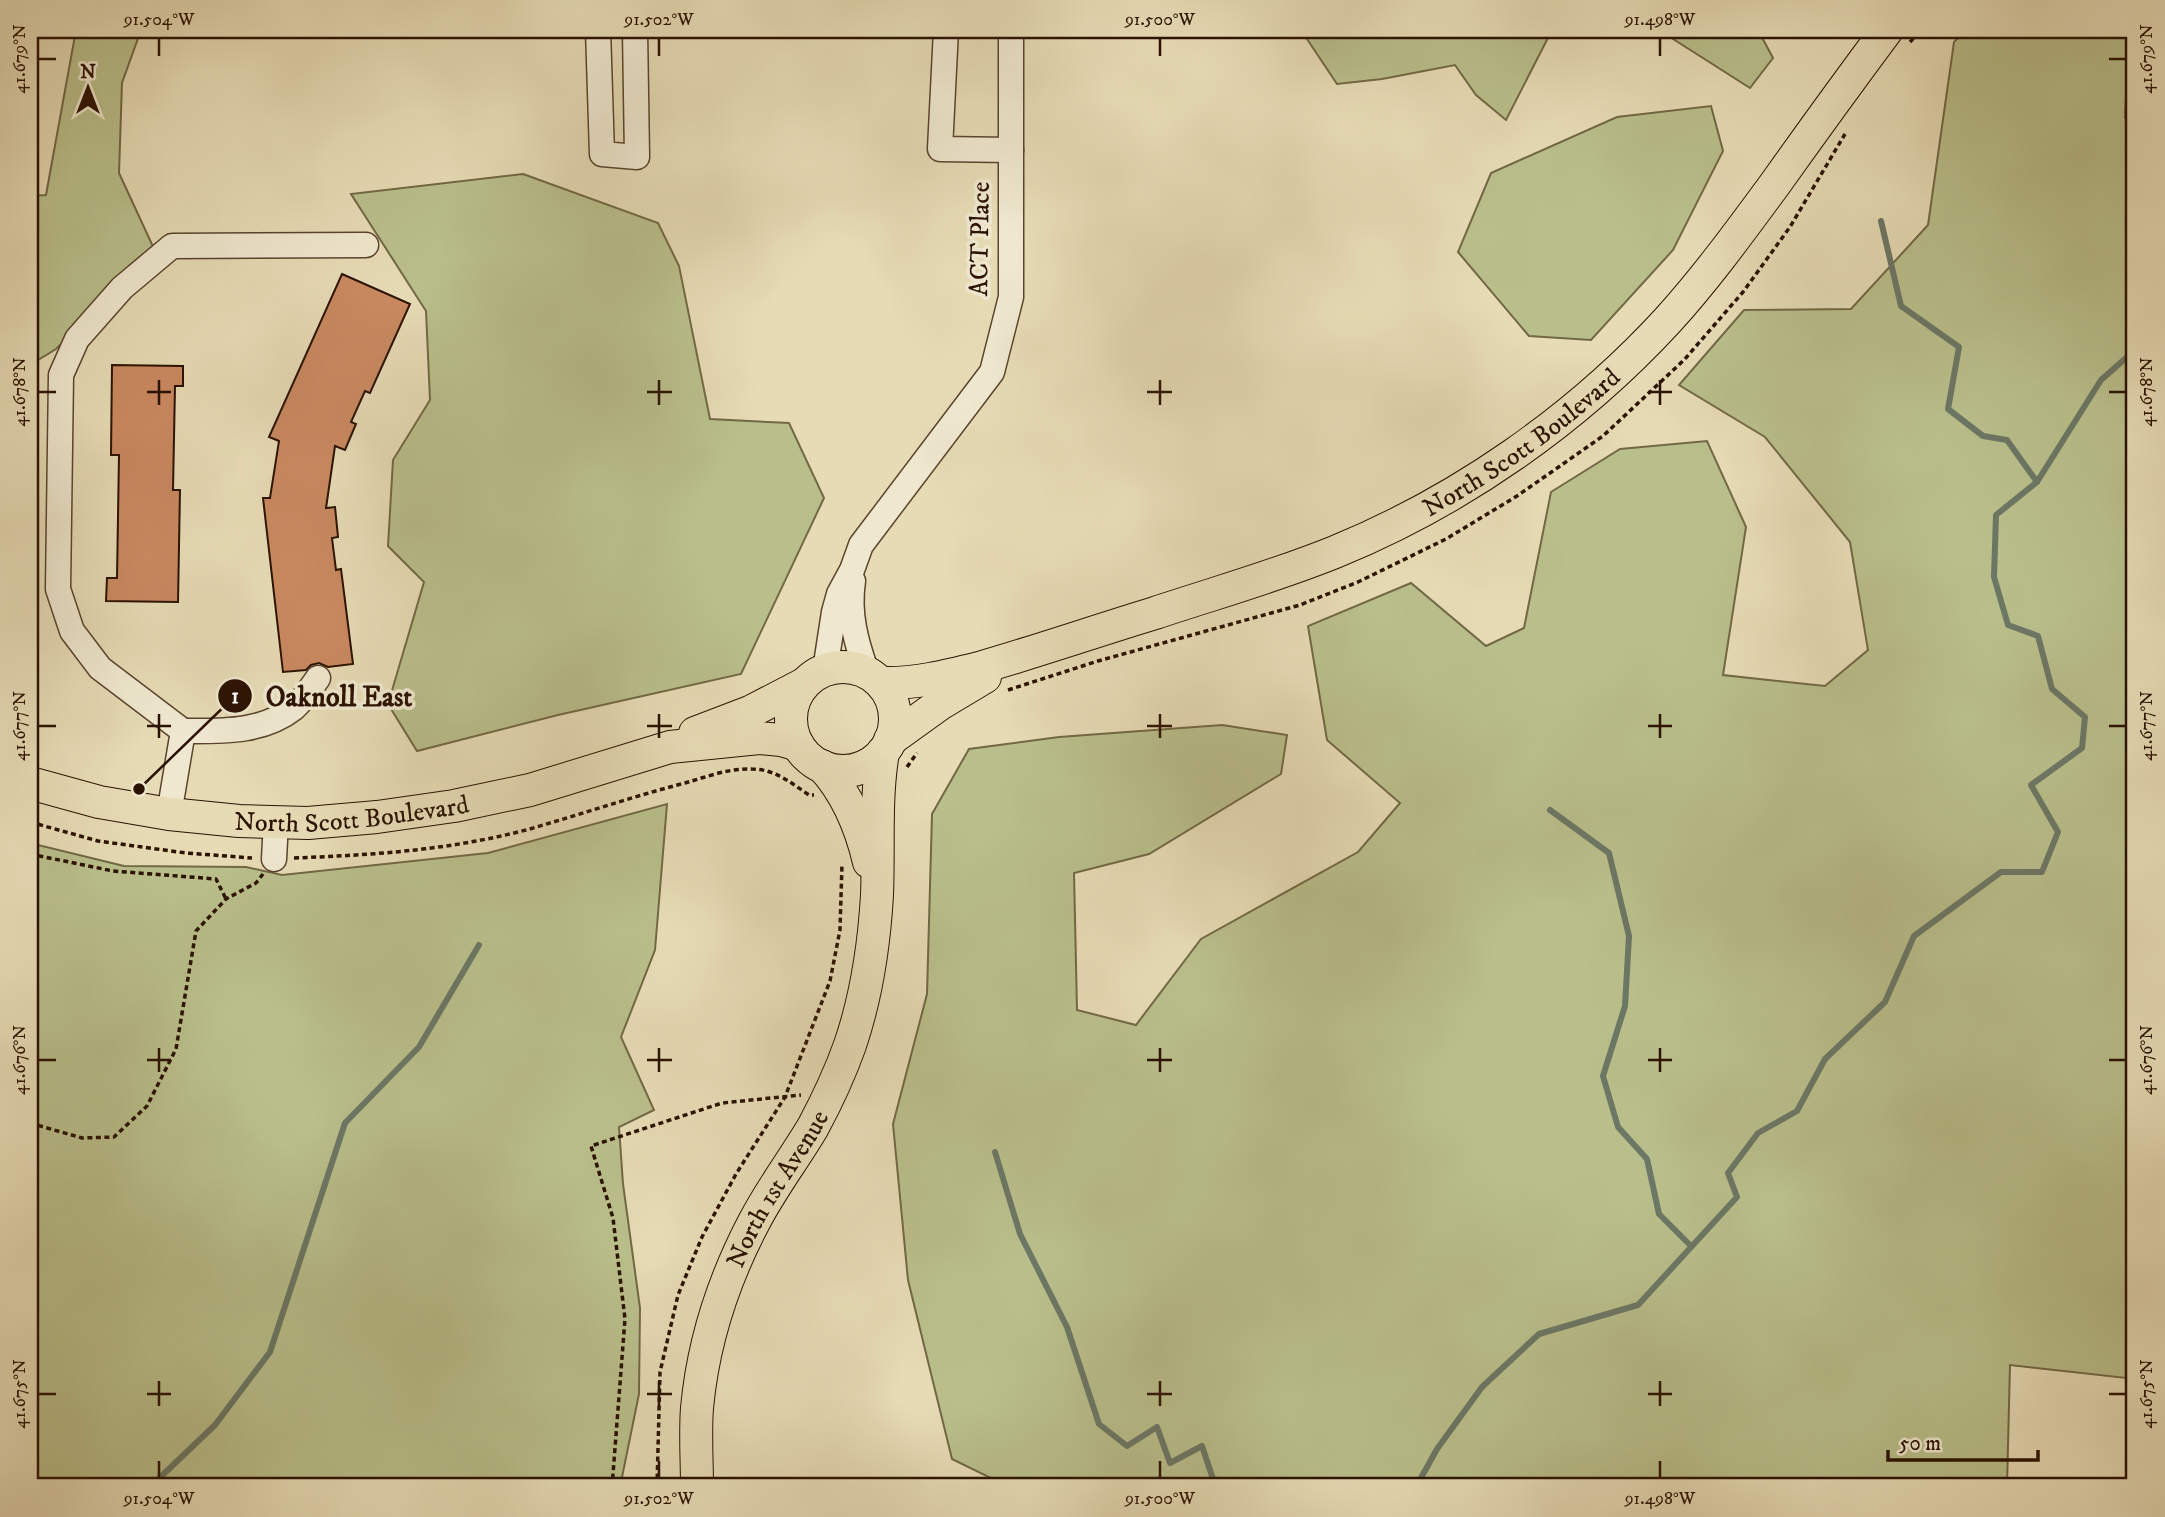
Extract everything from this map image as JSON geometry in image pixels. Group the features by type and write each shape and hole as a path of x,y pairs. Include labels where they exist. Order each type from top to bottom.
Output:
{"main road":[{"name":"North Scott Boulevard","path":"875,678 911,682 943,677 1012,658 1278,573 1337,551 1462,488 1577,406 1624,365 1676,310 1719,261 1887,30"},
{"name":"North Scott Boulevard","path":"887,746 940,704 1012,658"},
{"path":"850,667 875,678 891,698 896,716 893,734 887,746 873,762 856,769 838,771 809,758 798,745 793,730 792,714 796,698 813,678 832,668 850,667"},
{"name":"North Scott Boulevard","path":"670,747 695,733 750,712 813,678"},
{"name":"North Scott Boulevard","path":"30,783 99,802 169,814 239,821 309,823 454,806 530,790 670,747 759,738 798,745"},
{"name":"North 1st Avenue","path":"696,1487 697,1410 716,1312 734,1262 755,1220 813,1127 831,1091 850,1045 864,997 872,959 877,894 878,802 887,746"},
{"name":"North 1st Avenue","path":"822,766 835,780 850,808 867,853 877,894"}],"lane":[{"path":"598,30 602,154 637,157 635,30"},
{"path":"946,30 940,149 1011,150"},
{"name":"ACT Place","path":"813,678 826,664 839,594 861,545 992,372 1011,297 1011,30"},
{"path":"318,678 296,706 275,720 249,729 183,732 100,668 72,631 58,589 61,375 77,339 122,288 172,246 366,244"},
{"name":"ACT Place","path":"852,570 850,609 858,650 875,678"},
{"path":"169,814 183,732"},
{"path":"274,859 276,822"}],"path":[{"path":"657,1487 660,1372 678,1295 702,1237 736,1174 785,1097 830,981 840,930 842,853"},
{"path":"30,854 113,871 216,879 226,899"},
{"path":"30,1123 82,1138 114,1137 147,1106 176,1049 196,931 226,899 256,883 274,859"},
{"path":"612,1487 625,1319 613,1218 591,1146 722,1103 831,1091"}],"green space":[{"path":"76,30 141,30 122,83 119,173 156,253 56,349 30,365 30,196 46,195"},
{"path":"1301,30 1552,30 1506,120 1476,95 1455,65 1382,79 1337,84"},
{"path":"1659,30 1758,30 1773,58 1750,88"},
{"path":"1966,30 2129,30 2125,118 2135,120 2135,1379 2010,1365 2007,1487 1009,1487 952,1459 908,1280 893,1124 927,994 932,814 969,749 1059,737 1222,725 1287,735 1281,774 1149,854 1074,873 1077,1010 1136,1025 1201,939 1358,852 1400,803 1327,740 1308,626 1411,583 1486,646 1524,628 1551,492 1620,449 1707,441 1746,527 1723,675 1825,686 1868,650 1850,542 1765,437 1679,385 1744,310 1851,309 1928,225 1954,42"},
{"path":"1711,106 1723,151 1673,250 1591,340 1529,336 1458,252 1491,173 1617,117"},
{"path":"523,174 658,223 679,266 710,419 789,423 824,498 741,674 558,715 417,751 388,704 424,582 388,546 393,460 430,400 426,311 351,194"},
{"path":"667,804 655,950 621,1037 654,1110 619,1127 623,1184 640,1308 639,1394 620,1487 30,1487 30,843 124,866 246,867 282,875 488,853"}],"building":[{"path":"342,274 410,304 370,393 365,391 351,422 356,424 345,450 335,446 326,508 335,507 338,537 332,538 336,570 341,569 353,664 328,667 319,663 306,670 283,672 263,498 270,498 279,441 269,437"},
{"path":"112,365 183,366 183,386 175,386 173,490 180,490 178,602 106,601 107,578 117,578 119,455 111,455"}],"waterway":[{"path":"1416,1487 1437,1449 1482,1387 1539,1334 1638,1305 1737,1197 1728,1173 1758,1133 1797,1111 1825,1059 1885,1002 1914,936 2001,872 2042,872 2058,832 2031,785 2082,748 2085,717 2052,689 2038,636 2008,625 1994,577 1996,515 2037,482 2007,440 1983,436 1948,409 1959,347 1901,306 1881,221"},
{"path":"2037,482 2101,380 2135,350"},
{"path":"1550,810 1609,853 1629,936 1625,1006 1603,1076 1618,1127 1647,1159 1659,1214 1691,1246"},
{"path":"150,1487 215,1425 270,1352 345,1123 419,1047 479,945"},
{"path":"995,1152 1020,1234 1067,1327 1099,1424 1127,1446 1157,1427 1170,1463 1202,1446 1213,1479 1244,1487"}],"place":[{"name":"Oaknoll East","path":"139,789"}]}
